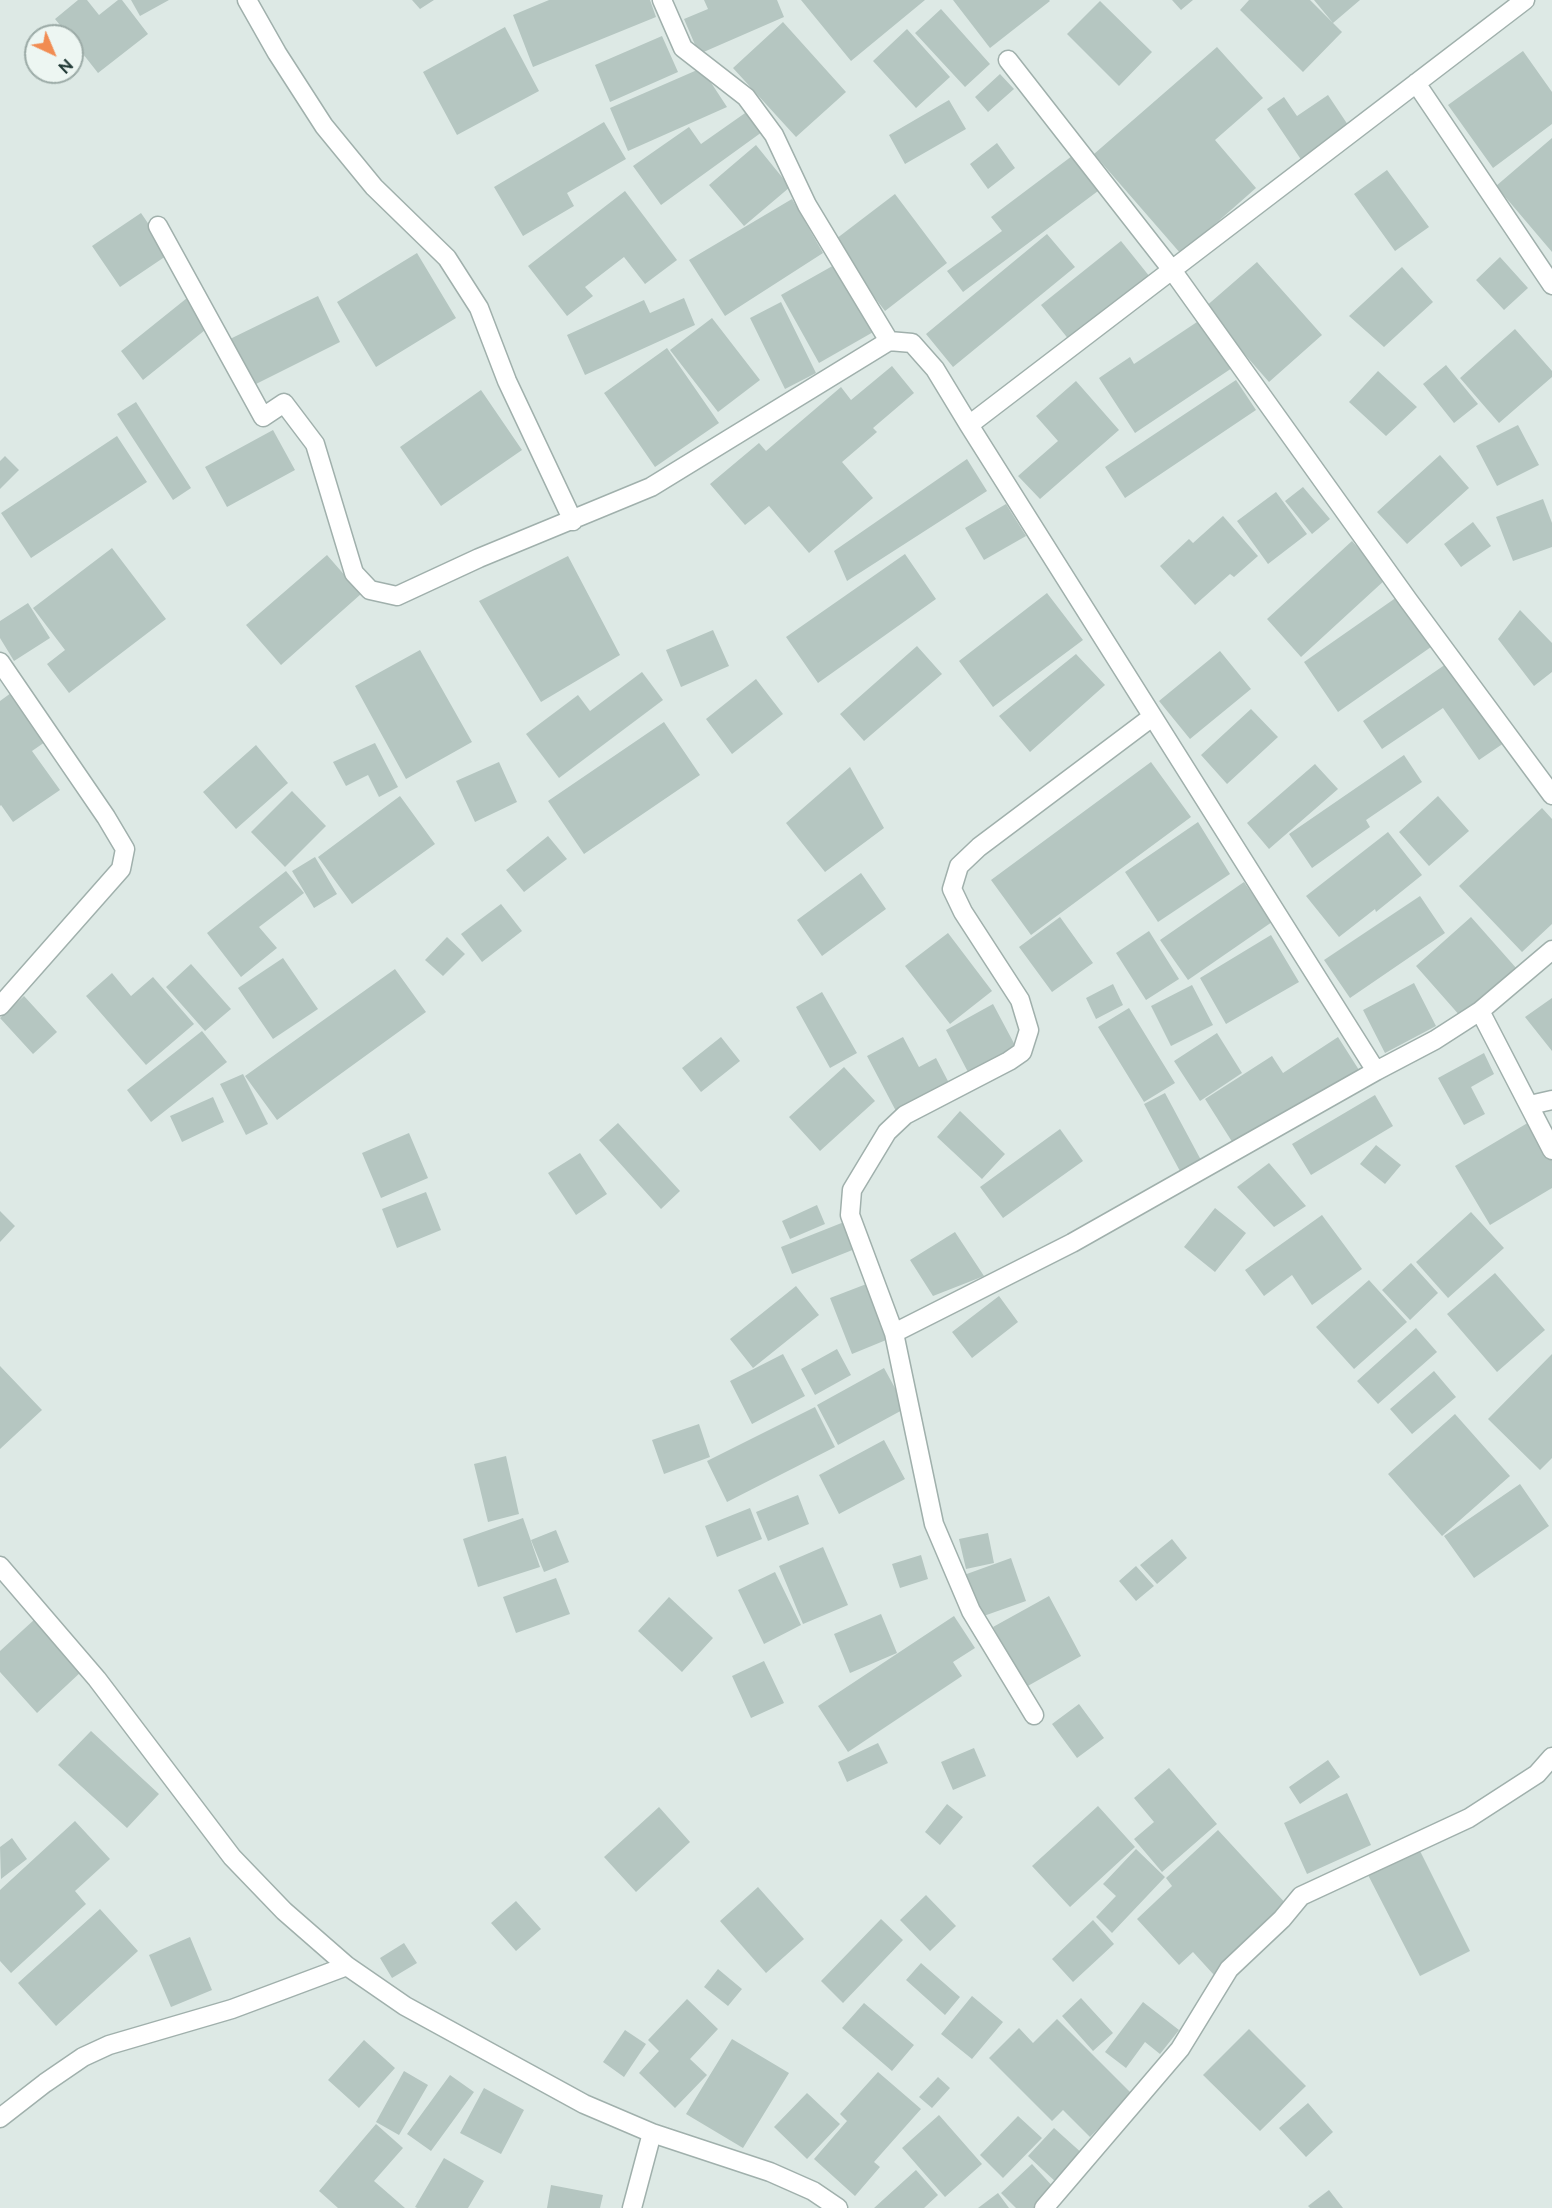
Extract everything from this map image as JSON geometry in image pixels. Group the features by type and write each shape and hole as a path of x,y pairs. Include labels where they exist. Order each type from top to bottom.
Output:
{"street":[{"path":"248,0 277,53 324,126 374,187 447,258 479,308 507,381 573,520"},
{"path":"662,0 683,48 746,98 774,135 807,205 889,341"},
{"path":"969,425 1525,0"},
{"path":"1008,60 1172,270 1408,600 1552,795"},
{"path":"1416,83 1552,285"},
{"path":"158,226 263,417 284,403 315,444 354,573 370,590 397,596 479,558 651,487 889,341 912,343 935,369 1376,1071"},
{"path":"0,662 106,817 125,849 121,869 0,1006"},
{"path":"1034,1715 971,1611 934,1524 894,1333 850,1215 852,1190 887,1132 905,1115 1022,1052 1029,1030 1020,1000 963,912 952,889 959,866 979,847 1152,717"},
{"path":"894,1333 1072,1243 1435,1040 1480,1011 1552,950"},
{"path":"1480,1011 1552,1150"},
{"path":"1530,1105 1552,1100"},
{"path":"0,1566 97,1679 232,1857 284,1911 347,1966 405,2006 584,2104 652,2133 770,2172 813,2191 838,2208"},
{"path":"1044,2208 1180,2049 1229,1969 1282,1919 1301,1896 1469,1818 1537,1774 1552,1757"},
{"path":"0,2118 83,2057 110,2045 232,2009 347,1966"},
{"path":"632,2208 652,2133"}],"building":[{"path":"78,0 87,0 99,15 118,0 122,0 148,34 98,73 84,55 84,24 59,24 55,19"},
{"path":"131,0 169,0 140,16"},
{"path":"412,0 434,0 420,9"},
{"path":"549,0 650,0 656,17 533,67 513,15"},
{"path":"704,0 777,0 784,17 699,54 684,19 708,9"},
{"path":"801,0 925,0 851,61"},
{"path":"953,0 1049,0 1050,1 990,48"},
{"path":"1172,0 1193,0 1181,10"},
{"path":"1249,0 1310,0 1342,32 1303,72 1240,10"},
{"path":"1314,0 1360,0 1333,23"},
{"path":"1100,1 1152,52 1119,86 1067,34"},
{"path":"941,9 990,64 965,87 915,33"},
{"path":"783,22 846,92 796,137 733,68"},
{"path":"505,27 539,91 457,135 423,72"},
{"path":"907,29 950,77 916,108 873,61"},
{"path":"662,36 678,72 610,102 595,65"},
{"path":"1217,47 1263,98 1215,140 1256,188 1181,254 1094,154"},
{"path":"1523,51 1552,92 1552,124 1493,168 1448,105"},
{"path":"704,67 708,78 727,107 628,151 610,108"},
{"path":"1000,74 1014,89 988,112 975,97"},
{"path":"1328,95 1350,128 1302,161 1267,109 1284,97 1297,116"},
{"path":"949,100 966,129 905,164 889,135"},
{"path":"748,111 762,132 661,205 633,166 689,127 701,144"},
{"path":"604,122 626,159 567,193 574,206 523,236 494,187"},
{"path":"1552,138 1552,252 1496,186"},
{"path":"997,143 1015,168 988,189 970,164"},
{"path":"756,145 790,187 744,226 709,185"},
{"path":"1072,156 1098,191 963,292 947,271 1002,231 991,217"},
{"path":"1387,170 1429,227 1395,251 1354,194"},
{"path":"625,191 677,260 645,284 624,257 585,287 593,296 567,316 528,266"},
{"path":"895,194 947,263 885,311 832,242"},
{"path":"792,199 823,253 725,316 689,260"},
{"path":"141,213 169,254 120,287 92,246"},
{"path":"1047,234 1075,267 953,367 926,334"},
{"path":"1121,241 1150,277 1070,341 1041,305"},
{"path":"417,253 456,318 376,367 337,302"},
{"path":"1500,257 1528,288 1504,310 1476,280"},
{"path":"1257,262 1322,335 1269,382 1204,308"},
{"path":"836,264 875,331 819,363 781,295"},
{"path":"1402,267 1433,302 1384,347 1349,316"},
{"path":"318,296 340,342 252,386 230,339"},
{"path":"187,298 210,326 143,380 121,351"},
{"path":"684,298 695,325 585,375 567,335 644,300 650,313"},
{"path":"781,302 816,373 785,389 750,318"},
{"path":"712,318 760,380 718,412 670,350"},
{"path":"1203,318 1235,366 1135,433 1099,378 1130,357 1134,364"},
{"path":"1515,329 1552,371 1552,377 1499,423 1460,378"},
{"path":"667,348 719,423 655,467 604,393"},
{"path":"1446,365 1478,404 1454,423 1423,384"},
{"path":"892,366 914,393 873,428 877,432 842,462 873,498 809,553 769,506 745,525 710,484 759,443 766,451 841,387 851,400"},
{"path":"1378,371 1417,407 1386,436 1349,402"},
{"path":"1236,380 1256,410 1125,498 1105,467"},
{"path":"1076,381 1119,430 1040,499 1018,476 1058,441 1036,416"},
{"path":"481,390 522,450 441,506 400,447"},
{"path":"136,402 191,488 173,500 117,414"},
{"path":"1518,425 1539,465 1497,486 1476,446"},
{"path":"273,430 295,470 227,507 205,467"},
{"path":"117,436 147,482 31,558 1,513"},
{"path":"1440,455 1469,488 1407,544 1377,512"},
{"path":"5,456 19,470 0,489 0,461"},
{"path":"967,459 987,491 847,581 834,551"},
{"path":"1303,487 1330,519 1312,534 1285,501"},
{"path":"1276,492 1307,534 1268,564 1237,521"},
{"path":"1543,499 1552,523 1552,547 1513,561 1496,517"},
{"path":"1006,504 1026,536 984,560 965,528"},
{"path":"1223,516 1258,556 1234,577 1230,574 1195,605 1160,566 1189,539 1193,543"},
{"path":"1473,522 1491,546 1461,567 1444,544"},
{"path":"1352,541 1386,579 1301,657 1267,619"},
{"path":"112,548 166,619 69,693 47,664 65,650 33,608"},
{"path":"905,554 936,599 818,683 786,637"},
{"path":"327,555 361,594 281,665 246,625"},
{"path":"568,556 620,655 541,702 479,601"},
{"path":"1047,593 1083,640 993,707 959,661"},
{"path":"1397,597 1431,647 1338,712 1304,662"},
{"path":"28,603 50,638 14,661 0,638 0,621"},
{"path":"1520,610 1552,643 1552,672 1534,686 1498,639"},
{"path":"713,630 729,666 681,687 666,650"},
{"path":"917,646 942,674 864,741 840,714"},
{"path":"420,650 472,742 406,779 355,686"},
{"path":"1220,651 1251,689 1190,739 1159,701"},
{"path":"1076,654 1105,685 1030,752 999,716"},
{"path":"1449,662 1504,743 1479,760 1443,708 1382,749 1363,721"},
{"path":"642,672 663,700 559,778 526,734 578,695 590,711"},
{"path":"756,679 783,714 732,754 706,719"},
{"path":"11,693 45,742 32,751 60,790 13,822 0,806 0,701"},
{"path":"1251,709 1278,737 1227,784 1201,755"},
{"path":"664,722 700,775 584,854 548,801"},
{"path":"375,743 398,787 379,797 368,775 346,786 333,762"},
{"path":"256,745 288,783 236,829 203,792"},
{"path":"1404,755 1422,782 1366,820 1370,827 1312,868 1289,834"},
{"path":"499,762 517,802 475,822 456,781"},
{"path":"1151,762 1191,817 1031,935 991,880"},
{"path":"1315,764 1338,789 1269,849 1247,823"},
{"path":"850,767 884,828 825,872 786,823"},
{"path":"292,791 326,826 285,867 251,832"},
{"path":"400,796 435,844 352,904 318,857"},
{"path":"1438,796 1469,831 1429,866 1399,832"},
{"path":"1542,808 1552,819 1552,924 1522,952 1459,886"},
{"path":"1198,822 1230,874 1158,922 1125,872"},
{"path":"1388,832 1422,875 1376,912 1375,909 1339,937 1306,896"},
{"path":"548,836 567,859 524,892 506,870"},
{"path":"315,857 337,894 314,908 292,871"},
{"path":"286,871 304,893 259,927 277,948 241,977 207,933"},
{"path":"861,873 886,909 822,956 797,920"},
{"path":"1244,882 1272,922 1188,980 1160,940"},
{"path":"1420,896 1445,933 1350,998 1324,960"},
{"path":"501,904 522,931 482,962 461,934"},
{"path":"1060,917 1093,963 1052,992 1019,947"},
{"path":"1471,917 1517,969 1461,1017 1416,966"},
{"path":"1149,931 1179,979 1146,1000 1116,953"},
{"path":"948,933 992,991 950,1024 905,966"},
{"path":"1271,935 1299,982 1226,1024 1200,978"},
{"path":"447,937 465,954 443,976 425,960"},
{"path":"283,958 318,1009 273,1039 238,988"},
{"path":"191,964 231,1009 205,1031 166,987"},
{"path":"395,969 426,1012 277,1120 245,1076"},
{"path":"112,973 131,996 153,977 194,1024 146,1065 86,996"},
{"path":"1414,983 1436,1026 1385,1053 1363,1010"},
{"path":"1113,984 1123,1005 1096,1019 1086,998"},
{"path":"1192,985 1213,1025 1171,1046 1151,1006"},
{"path":"822,992 857,1053 830,1068 796,1007"},
{"path":"24,996 57,1032 33,1054 0,1018"},
{"path":"1552,998 1552,1051 1525,1017"},
{"path":"993,1004 1017,1049 969,1074 946,1030"},
{"path":"1129,1008 1175,1083 1144,1102 1098,1027"},
{"path":"202,1031 227,1062 151,1122 127,1090"},
{"path":"1217,1033 1242,1073 1200,1101 1174,1061"},
{"path":"721,1037 740,1061 701,1092 682,1068"},
{"path":"903,1037 919,1067 936,1058 950,1085 897,1113 867,1056"},
{"path":"1338,1037 1359,1070 1236,1148 1205,1099 1272,1056 1283,1073"},
{"path":"1484,1053 1494,1074 1471,1087 1485,1114 1464,1125 1438,1078"},
{"path":"844,1067 875,1101 820,1151 789,1117"},
{"path":"243,1074 268,1124 246,1135 220,1084"},
{"path":"1165,1093 1202,1162 1181,1173 1144,1104"},
{"path":"1375,1095 1393,1126 1311,1175 1292,1144"},
{"path":"213,1097 224,1122 182,1142 170,1116"},
{"path":"960,1111 1005,1154 982,1179 937,1137"},
{"path":"1536,1118 1552,1145 1552,1188 1490,1225 1455,1166"},
{"path":"618,1123 680,1191 661,1209 599,1140"},
{"path":"1060,1129 1083,1161 1003,1218 980,1187"},
{"path":"409,1133 428,1178 381,1198 362,1153"},
{"path":"1376,1145 1401,1165 1385,1184 1360,1164"},
{"path":"580,1153 607,1194 576,1215 548,1173"},
{"path":"1269,1163 1306,1206 1274,1227 1237,1187"},
{"path":"426,1192 441,1230 397,1248 382,1209"},
{"path":"817,1205 825,1224 790,1239 782,1221"},
{"path":"1215,1208 1246,1233 1215,1272 1184,1247"},
{"path":"0,1211 15,1226 0,1242"},
{"path":"1471,1212 1504,1248 1448,1298 1416,1262"},
{"path":"1322,1215 1362,1269 1312,1305 1292,1275 1264,1296 1245,1270"},
{"path":"844,1222 855,1249 792,1274 781,1247"},
{"path":"955,1232 984,1276 933,1296 910,1260"},
{"path":"1411,1263 1438,1293 1410,1320 1382,1290"},
{"path":"1495,1273 1545,1330 1497,1372 1447,1314"},
{"path":"1369,1280 1407,1322 1354,1369 1316,1327"},
{"path":"869,1283 891,1338 852,1354 830,1298"},
{"path":"796,1286 819,1315 753,1368 730,1339"},
{"path":"999,1296 1018,1322 972,1358 952,1332"},
{"path":"1416,1328 1437,1352 1378,1404 1357,1381"},
{"path":"837,1349 851,1375 815,1395 801,1369"},
{"path":"783,1354 805,1396 752,1424 730,1381"},
{"path":"1552,1354 1552,1458 1540,1470 1488,1419"},
{"path":"0,1366 42,1410 0,1449"},
{"path":"884,1368 906,1408 838,1445 817,1405"},
{"path":"1434,1371 1456,1397 1412,1434 1390,1409"},
{"path":"815,1407 835,1447 727,1502 707,1461"},
{"path":"1455,1414 1510,1476 1442,1536 1388,1474"},
{"path":"699,1424 710,1457 664,1474 652,1440"},
{"path":"884,1440 905,1479 839,1514 819,1475"},
{"path":"506,1456 519,1514 488,1522 474,1464"},
{"path":"1520,1484 1549,1526 1474,1578 1444,1536"},
{"path":"798,1495 809,1524 768,1541 756,1512"},
{"path":"750,1508 762,1539 717,1557 705,1526"},
{"path":"523,1518 540,1567 478,1587 463,1539"},
{"path":"556,1530 569,1562 544,1572 531,1540"},
{"path":"988,1533 994,1563 966,1569 959,1539"},
{"path":"1172,1539 1187,1558 1157,1584 1140,1565"},
{"path":"823,1547 848,1605 803,1624 779,1566"},
{"path":"921,1555 928,1579 900,1588 892,1564"},
{"path":"1011,1558 1026,1601 978,1618 964,1575"},
{"path":"1136,1566 1154,1586 1136,1601 1119,1581"},
{"path":"775,1572 801,1625 764,1644 738,1590"},
{"path":"556,1578 570,1614 516,1633 503,1597"},
{"path":"1049,1596 1081,1656 1026,1687 993,1627"},
{"path":"669,1597 713,1638 682,1672 638,1631"},
{"path":"881,1614 897,1653 850,1673 834,1634"},
{"path":"954,1616 975,1648 953,1662 962,1676 848,1752 818,1706"},
{"path":"35,1619 82,1671 37,1713 0,1672 0,1651"},
{"path":"764,1661 784,1703 751,1718 732,1676"},
{"path":"1079,1704 1104,1738 1077,1758 1052,1724"},
{"path":"91,1731 159,1794 127,1828 58,1765"},
{"path":"878,1743 888,1763 847,1782 838,1762"},
{"path":"974,1748 986,1776 953,1790 941,1762"},
{"path":"1328,1760 1340,1777 1300,1804 1289,1787"},
{"path":"1169,1768 1217,1824 1162,1872 1134,1839 1154,1822 1134,1798"},
{"path":"1347,1793 1371,1845 1307,1874 1284,1823"},
{"path":"947,1804 963,1817 940,1845 925,1832"},
{"path":"1098,1806 1135,1847 1070,1907 1032,1866"},
{"path":"659,1807 690,1842 636,1892 604,1857"},
{"path":"75,1821 110,1859 75,1891 86,1904 11,1973 0,1961 0,1890"},
{"path":"1218,1830 1288,1906 1214,1975 1193,1952 1179,1965 1137,1919 1172,1886 1166,1878"},
{"path":"12,1838 27,1859 1,1879 0,1847"},
{"path":"1136,1849 1165,1877 1112,1933 1096,1917 1116,1896 1103,1884"},
{"path":"1419,1849 1470,1951 1420,1976 1368,1875"},
{"path":"758,1887 804,1939 766,1973 720,1921"},
{"path":"926,1895 956,1926 930,1951 900,1920"},
{"path":"516,1901 541,1929 516,1951 491,1923"},
{"path":"100,1909 138,1951 56,2026 18,1983"},
{"path":"881,1919 903,1940 843,2003 821,1981"},
{"path":"1093,1920 1114,1944 1073,1982 1052,1959"},
{"path":"190,1937 212,1990 171,2007 149,1955"},
{"path":"404,1943 417,1963 392,1978 380,1958"},
{"path":"921,1963 960,1997 945,2015 906,1980"},
{"path":"718,1969 742,1989 728,2006 704,1987"},
{"path":"972,1996 1003,2022 972,2059 941,2034"},
{"path":"1081,1998 1113,2033 1093,2051 1062,2016"},
{"path":"687,1999 718,2029 690,2059 707,2075 675,2108 639,2073 659,2051 648,2040"},
{"path":"1143,2002 1179,2030 1160,2054 1145,2042 1126,2068 1105,2052"},
{"path":"864,2003 914,2045 892,2071 842,2028"},
{"path":"1057,2019 1132,2094 1090,2137 1063,2110 1052,2121 989,2058 1019,2028 1033,2043"},
{"path":"1249,2029 1306,2086 1260,2131 1203,2075"},
{"path":"625,2030 646,2044 624,2077 603,2062"},
{"path":"732,2039 789,2073 743,2148 686,2114"},
{"path":"364,2040 395,2068 359,2108 328,2080"},
{"path":"404,2071 428,2085 399,2135 376,2122"},
{"path":"878,2072 921,2109 874,2162 880,2167 855,2196 814,2159 847,2121 840,2114"},
{"path":"450,2075 474,2092 431,2151 407,2134"},
{"path":"938,2077 950,2088 932,2108 919,2097"},
{"path":"484,2088 524,2110 501,2154 460,2133"},
{"path":"807,2093 840,2124 807,2159 774,2127"},
{"path":"1308,2103 1333,2132 1306,2157 1279,2128"},
{"path":"939,2115 982,2164 945,2197 902,2148"},
{"path":"1018,2116 1042,2138 1003,2178 980,2155"},
{"path":"376,2124 403,2148 374,2181 405,2208 338,2208 319,2191"},
{"path":"1054,2128 1084,2155 1058,2184 1028,2156"},
{"path":"444,2158 484,2181 468,2208 415,2207"},
{"path":"1032,2164 1056,2190 1037,2208 1016,2208 1001,2193"},
{"path":"916,2170 938,2195 924,2208 874,2208"},
{"path":"551,2185 603,2195 600,2208 547,2208"},
{"path":"1329,2190 1343,2208 1310,2208 1308,2206"},
{"path":"998,2193 1009,2208 978,2208"}]}
